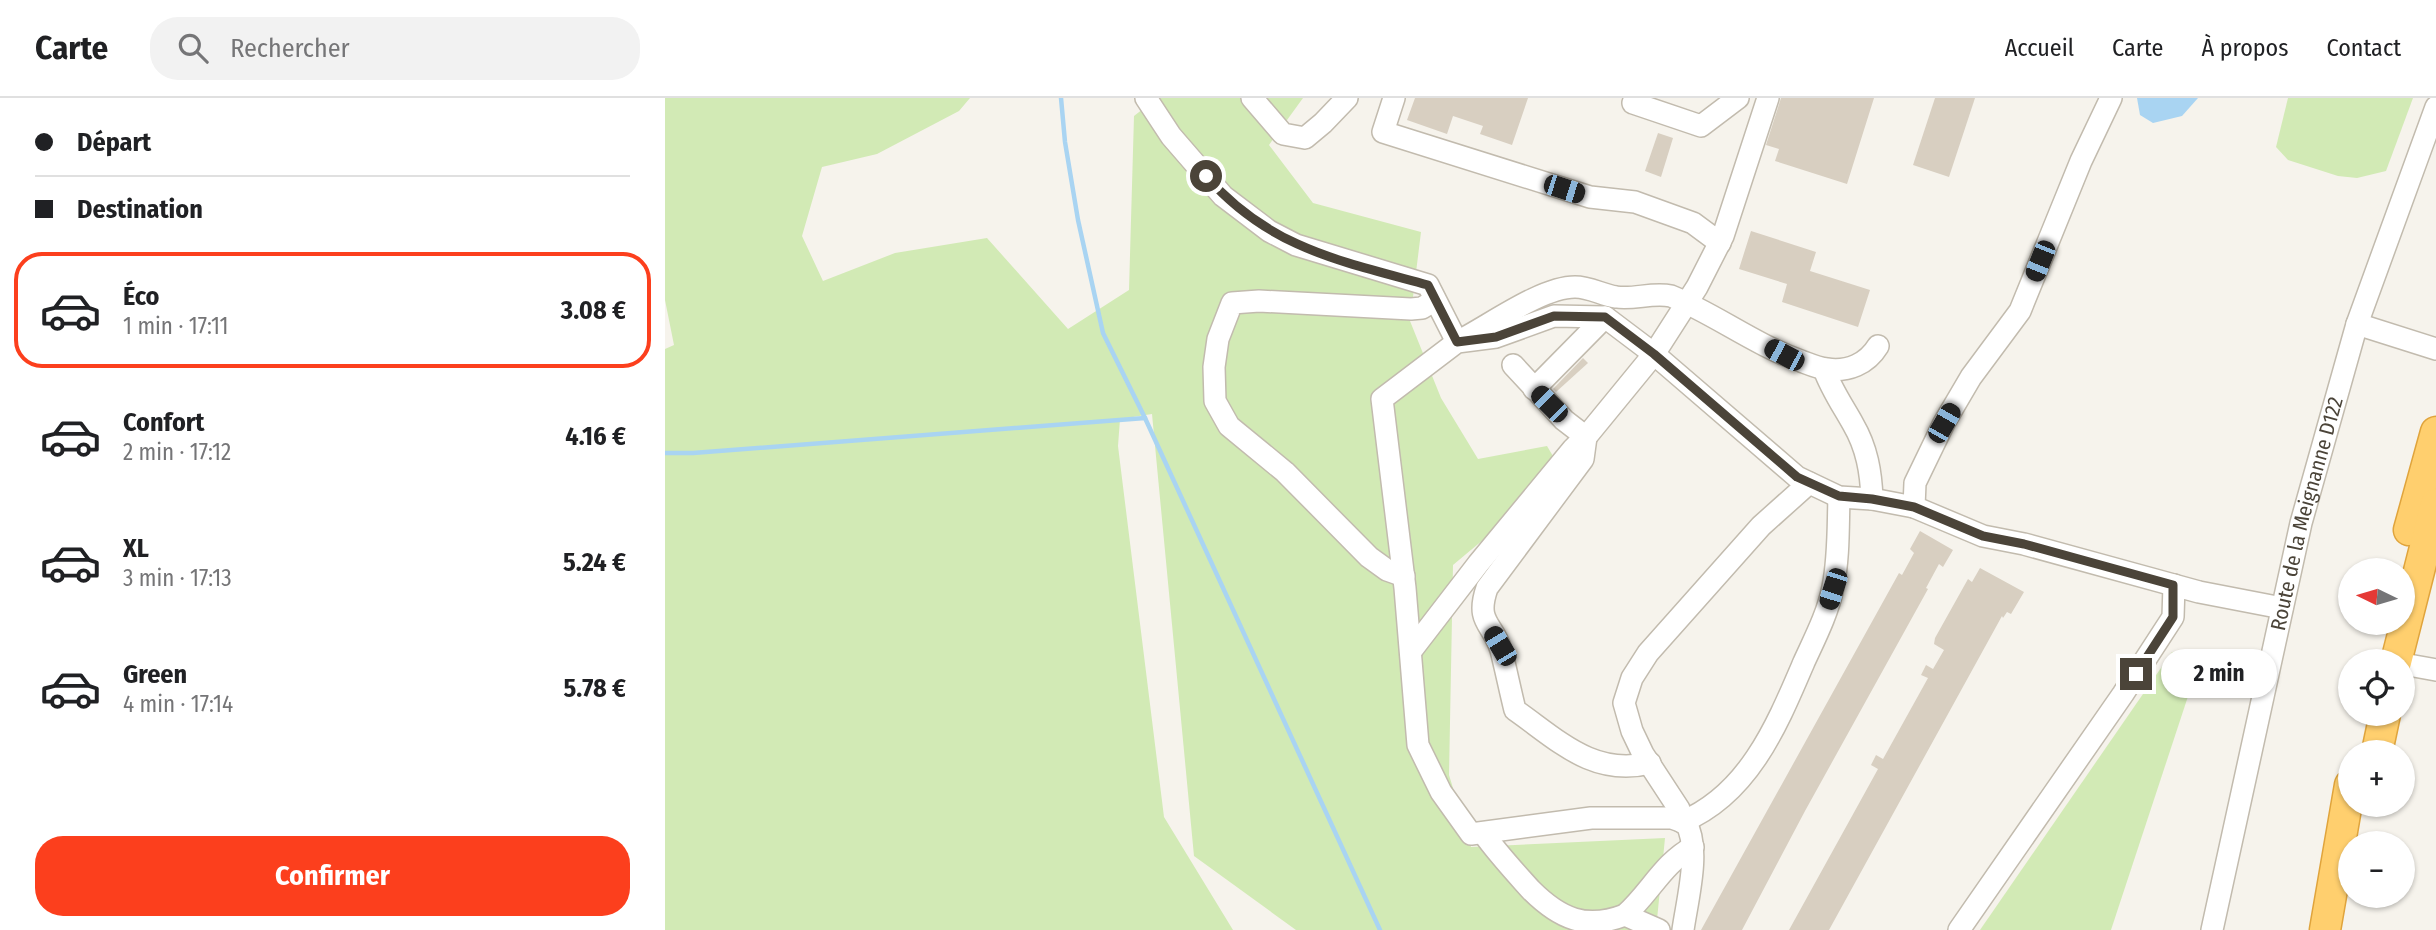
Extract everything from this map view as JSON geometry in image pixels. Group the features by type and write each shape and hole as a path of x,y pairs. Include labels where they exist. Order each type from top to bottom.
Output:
{"highway":[{"path":"2401,558 2436,432"},
{"path":"2399,649 2436,504"},
{"path":"2325,930 2344,817"},
{"path":"2346,930 2349,908"}],"street":[{"path":"1146,98 1171,136 1223,196 1269,231 1296,245 1428,285 1457,342"},
{"path":"1252,98 1283,134 1305,138 1347,98"},
{"path":"1394,98 1383,132 1590,197 1635,202 1693,223 1720,243"},
{"path":"1630,100 1701,126 1738,98"},
{"path":"1412,651 1478,564 1654,354 1687,305 1720,243 1768,98"},
{"path":"1914,507 1915,482 1944,423 1971,377 2020,311 2081,161 2111,98"},
{"name":"Route de la Meignanne D122","path":"2212,930 2301,523 2357,324 2436,107"},
{"path":"1683,930 1692,847 1691,832 1686,823 1672,818 1591,818 1471,834 1441,792 1417,745 1412,651 1382,399 1457,342 1538,297 1567,287 1585,287 1615,297 1663,294 1681,300 1784,355 1824,369 1843,369 1859,364 1869,358 1878,346"},
{"path":"1404,576 1387,570 1369,557 1285,472 1229,426 1215,401 1214,367 1218,339 1232,303 1259,301 1411,309 1422,308 1435,300"},
{"path":"1457,342 1496,337 1554,316 1605,317 1654,354 1797,477 1839,496 1914,507 1983,536 2024,544 2199,592 2282,608"},
{"path":"1534,389 1605,317"},
{"path":"2357,324 2436,349"},
{"path":"1513,365 1534,389 1586,437"},
{"path":"1824,369 1828,382 1855,427 1867,456 1871,471 1872,499"},
{"path":"1586,437 1583,459 1487,588 1483,602 1484,621 1500,646 1515,710 1576,753 1594,762 1627,767 1650,764"},
{"path":"1682,822 1679,809 1632,731 1624,703 1632,678 1648,653 1761,526 1809,483"},
{"path":"1682,822 1697,815 1734,787 1755,762 1781,715 1833,589 1839,496"},
{"path":"1959,930 2123,694 2173,617 2173,585"},
{"path":"2415,666 2436,670"},
{"path":"1483,833 1500,857 1560,920 1585,929 1606,928 1625,915 1669,864 1692,847"},
{"path":"1625,915 1659,930"}],"green space":[{"path":"665,98 970,98 959,111 877,154 822,167 802,236 823,281 895,253 987,238 1068,329 1129,290 1134,116 1157,98 1303,98 1269,145 1313,203 1421,232 1410,321 1441,398 1478,459 1547,446 1563,473 1453,565 1449,775 1471,847 1665,838 1656,930 1296,930 1194,856 1152,414 1120,419 1118,446 1164,817 1233,930 665,930 665,349 674,345 665,300"},
{"path":"2288,98 2413,98 2386,171 2357,178 2338,176 2288,160 2276,147"},
{"path":"2172,652 2198,666 2111,930 1980,930"}],"water":[{"path":"2137,98 2198,98 2182,116 2153,123 2140,115"}],"building":[{"path":"1415,98 1528,98 1512,145 1480,134 1483,126 1453,116 1447,134 1407,120"},
{"path":"1781,98 1874,98 1847,184 1775,161 1779,149 1766,145"},
{"path":"1935,98 1975,98 1949,177 1913,165"},
{"path":"1658,133 1673,138 1661,177 1645,171"},
{"path":"1751,231 1816,252 1810,271 1870,290 1858,327 1782,302 1787,284 1739,269"},
{"path":"1583,358 1588,363 1556,392 1553,389"},
{"path":"1920,531 1953,550 1943,567 1939,564 1926,588 1928,589 1742,930 1701,930 1899,573 1902,575 1914,553 1910,549"},
{"path":"1980,568 2024,592 2011,614 2007,612 2003,618 2002,616 1829,930 1789,930 1878,769 1871,765 1876,755 1883,759 1928,678 1921,675 1926,665 1933,669 1944,650 1934,644 1935,638 1968,579 1972,582"}],"waterway":[{"path":"1061,98 1065,142 1078,220 1103,333 1145,418"},
{"path":"665,453 1145,418 1380,930"}],"route":[{"path":"1206,176 1223,196 1269,231 1296,245 1428,285 1457,342 1496,337 1554,316 1605,317 1654,354 1797,477 1809,483 1839,496 1914,507 1983,536 2024,544 2173,585 2173,617 2136,674"}]}
